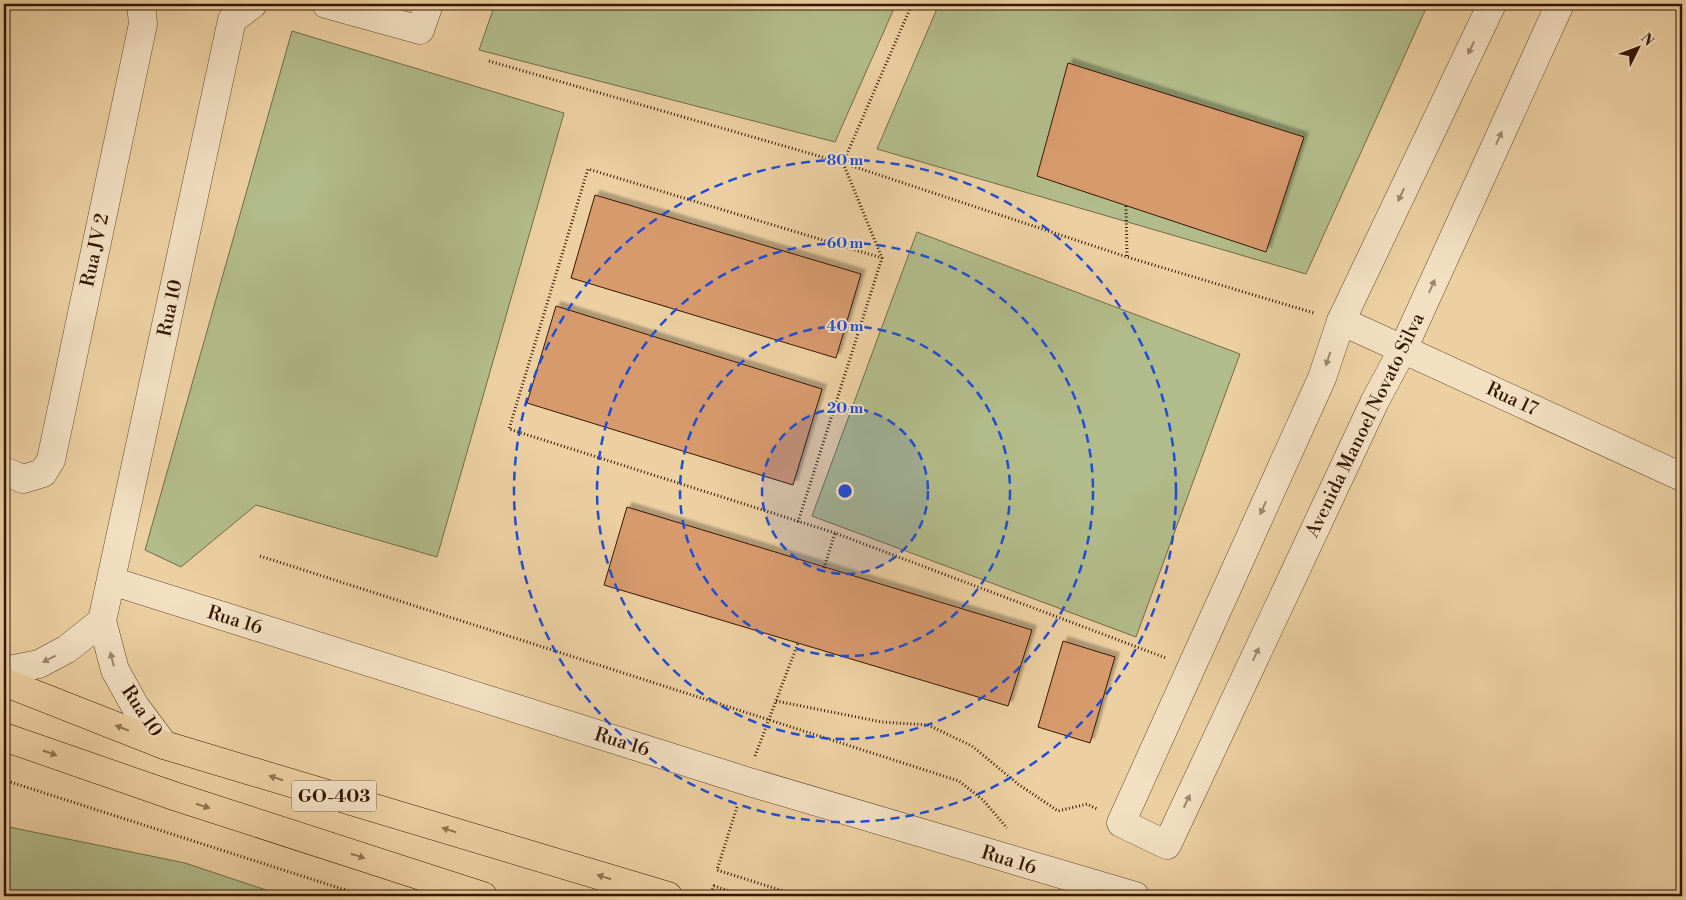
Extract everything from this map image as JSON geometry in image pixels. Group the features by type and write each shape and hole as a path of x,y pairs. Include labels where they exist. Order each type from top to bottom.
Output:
{"main road":[{"name":"GO-403","path":"4,682 164,745 668,896"},
{"name":"GO-403","path":"4,737 176,797 483,896"}],"street":[{"name":"Rua JV 2","path":"14,475 43,473 51,460 142,24 141,4"},
{"name":"Rua 10","path":"164,745 135,706 115,670 102,621 232,20 253,4"},
{"path":"326,4 420,30 429,4"},
{"path":"1122,823 1322,378 1341,321 1492,4"},
{"name":"Avenida Manoel Novato Silva","path":"1122,823 1167,845 1375,401 1403,349 1560,4"},
{"name":"Rua 17","path":"1341,321 1682,478"},
{"name":"Rua 16","path":"110,586 118,583 746,781 1135,896"},
{"path":"4,671 39,664 67,649 102,621"}],"path":[{"path":"798,522 882,258 843,163 912,4"},
{"path":"489,61 843,163 1127,257 1341,321"},
{"path":"882,258 588,169 509,430 835,533 1191,667"},
{"path":"1126,206 1127,257"},
{"path":"824,568 835,533"},
{"path":"260,556 767,721 959,781 983,800 1016,839 1024,864"},
{"path":"746,781 767,721 798,643"},
{"path":"776,701 882,722 928,724 972,746 1018,784 1058,811 1086,804 1122,823"},
{"path":"4,780 364,896"},
{"path":"731,825 717,870 799,896"},
{"path":"710,896 714,886 745,896"}],"green space":[{"path":"495,4 896,4 835,142 479,50"},
{"path":"939,4 1428,4 1306,274 877,149"},
{"path":"292,31 564,113 437,557 256,505 181,567 145,550"},
{"path":"917,232 1240,354 1136,637 812,516"},
{"path":"4,826 185,863 284,896 4,896"}],"building":[{"path":"1068,63 1304,137 1266,252 1037,176"},
{"path":"595,195 861,274 836,358 571,278"},
{"path":"556,306 822,389 793,485 527,403"},
{"path":"627,507 1032,630 1008,706 604,585"},
{"path":"1063,641 1115,657 1090,743 1038,727"}]}
